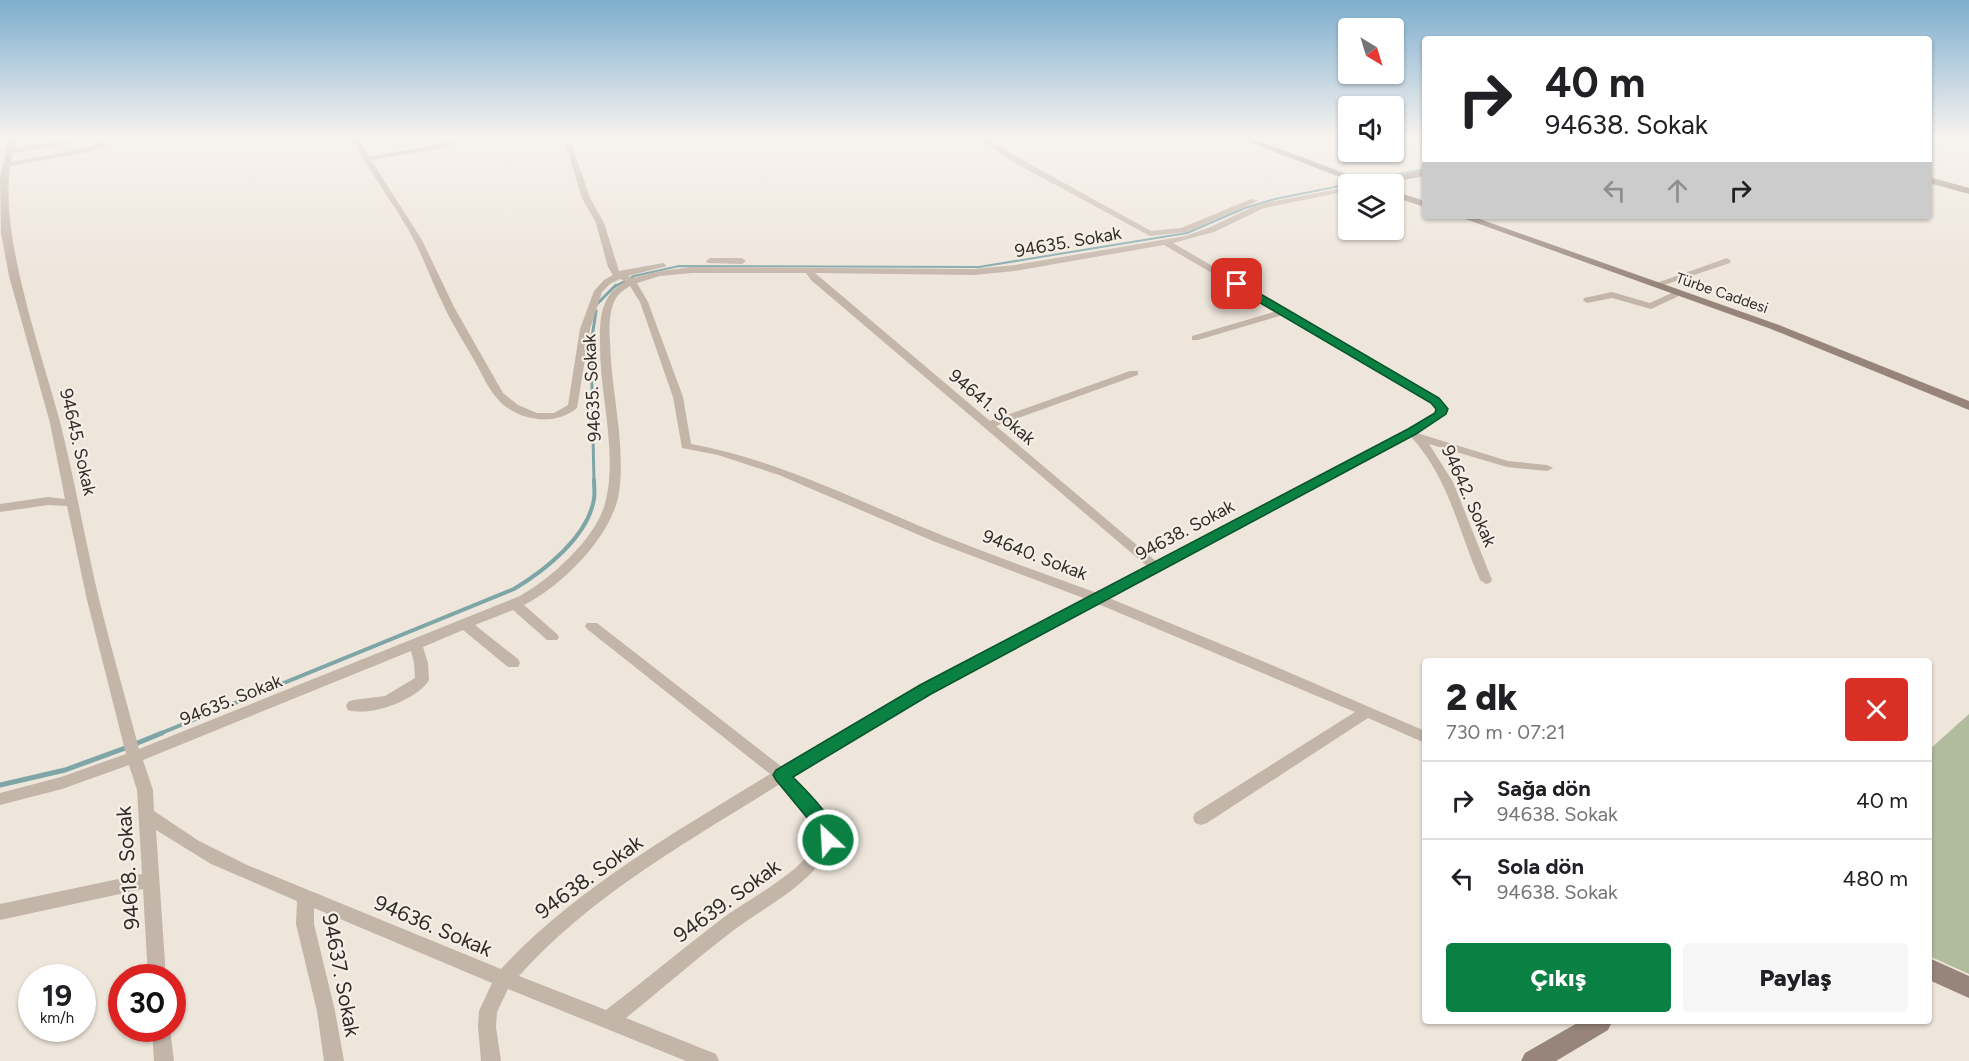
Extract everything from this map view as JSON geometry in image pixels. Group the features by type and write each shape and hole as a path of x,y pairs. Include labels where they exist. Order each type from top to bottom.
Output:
{"street":[{"name":"94645. Sokak","path":"4,186 2,198 5,250 55,423 93,600 132,750"},
{"path":"383,186 418,240 449,307 499,395 515,407 540,416 555,417 570,411 573,406 585,329 592,305 604,285 620,275 675,264 742,261"},
{"path":"582,186 600,223 612,267 632,282"},
{"name":"94638. Sokak","path":"491,1061 487,1036 488,1011 503,980 556,926 609,885 782,775 926,690 1415,434 1440,414 1442,409 1435,400 1159,239 1062,186"},
{"path":"1949,186 1969,191"},
{"name":"94635. Sokak","path":"0,799 62,783 132,750 466,625 539,592 564,572 588,543 609,509 614,478 606,370 607,309 614,295 632,282 665,273 692,270 987,271 1211,230 1262,207 1338,188"},
{"path":"1404,197 1422,203"},
{"name":"Türbe Caddesi","path":"1470,219 1793,334 1969,406"},
{"path":"1655,285 1727,261"},
{"name":"94641. Sokak","path":"808,270 814,278 987,426 1157,568"},
{"name":"94640. Sokak","path":"632,282 644,302 678,397 686,446 712,450 759,464 816,485 944,541 1098,599 1422,736"},
{"path":"1587,300 1612,295 1651,306 1678,293"},
{"path":"1195,338 1284,312"},
{"path":"987,426 1134,373"},
{"path":"1415,434 1507,464 1547,468"},
{"name":"94642. Sokak","path":"1415,434 1438,466 1486,580"},
{"path":"0,508 41,501 73,502"},
{"path":"515,604 552,637"},
{"path":"466,625 513,663"},
{"path":"592,626 782,775"},
{"path":"353,706 382,703 404,696 422,680 421,663 415,644"},
{"path":"1201,818 1367,711"},
{"name":"94618. Sokak","path":"132,750 145,790 148,814 156,964"},
{"name":"94639. Sokak","path":"609,1020 727,925 790,883 823,849 829,834 827,829 782,775"},
{"name":"94636. Sokak","path":"148,814 195,849 503,980 709,1061"},
{"path":"0,912 151,880"},
{"name":"94637. Sokak","path":"305,897 305,924 326,1011 334,1061"},
{"path":"1932,970 1969,987"},
{"path":"1533,1061 1597,1024"},
{"path":"162,1042 164,1061"}],"green space":[{"path":"1969,714 1969,974 1932,957 1932,747"}],"waterway":[{"path":"614,287 634,276 679,266 979,267 1187,233 1245,208 1275,199 1342,186"},
{"path":"597,304 614,287"},
{"path":"594,482 591,344 596,311"},
{"path":"159,734 514,589 551,563 583,527 594,497 594,482"},
{"path":"135,744 162,733"},
{"path":"0,785 65,770 128,747"}],"route":[{"path":"828,840 827,829 782,775 926,690 1412,432 1440,414 1442,409 1435,400 1237,284"}]}
